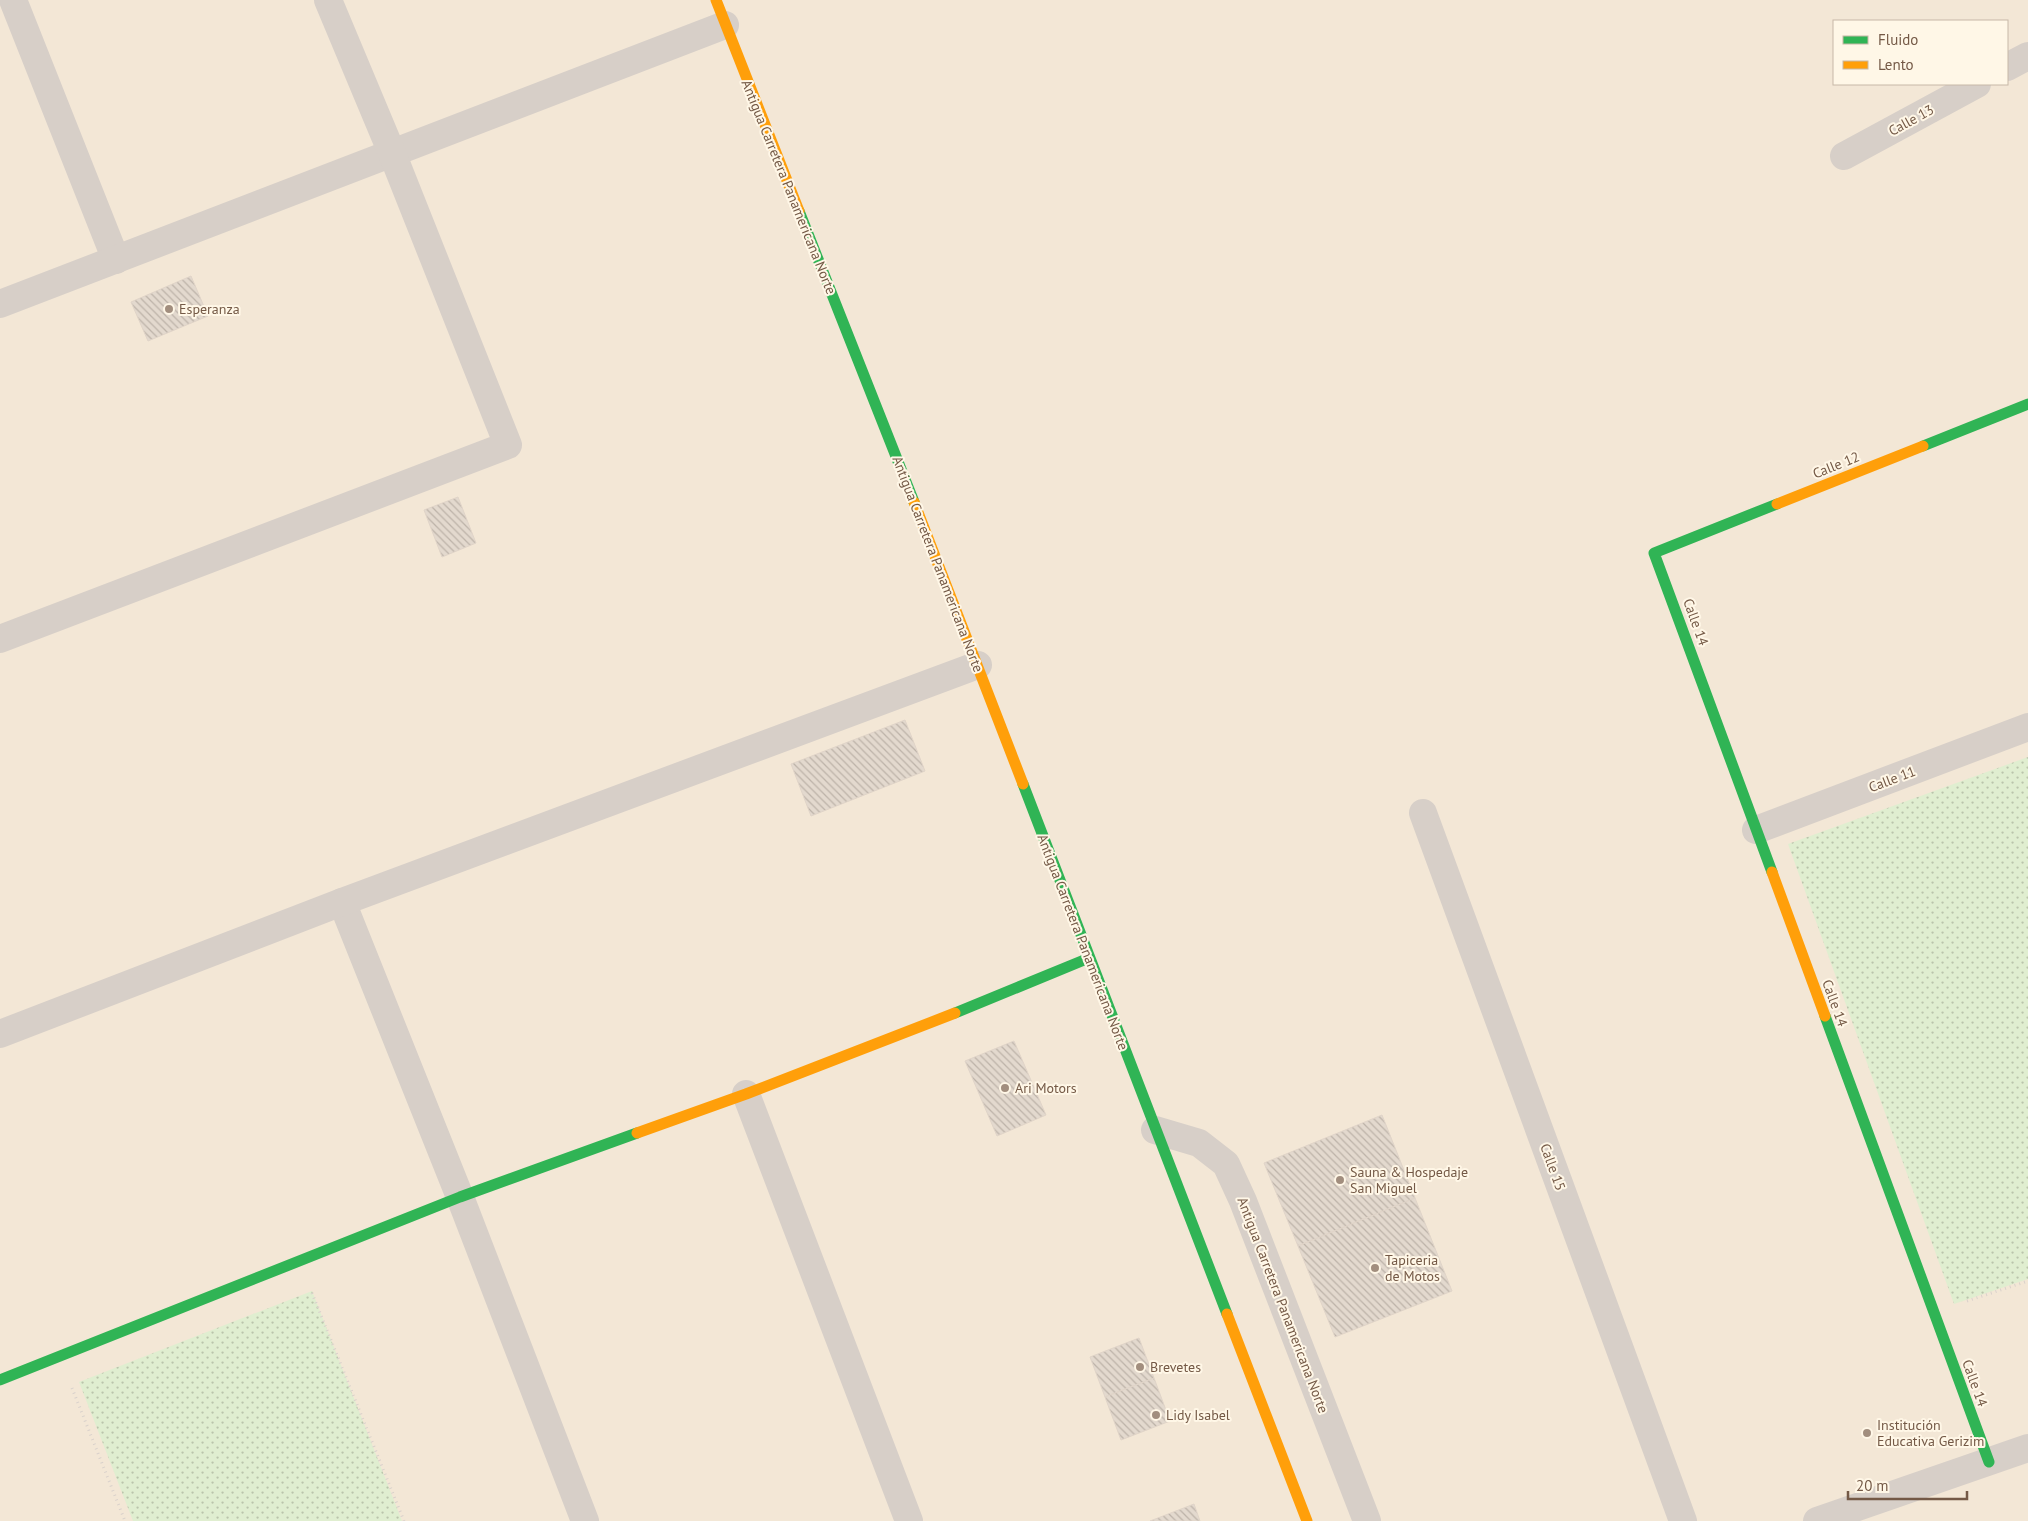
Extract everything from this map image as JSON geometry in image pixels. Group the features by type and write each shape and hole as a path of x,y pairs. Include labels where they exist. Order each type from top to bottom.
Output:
{"street":[{"path":"13,0 116,260"},
{"path":"0,639 508,445 392,153 328,0"},
{"name":"Antigua Carretera Panamericana Norte","path":"716,0 978,665 1088,958 1306,1521"},
{"path":"0,304 725,25"},
{"path":"2008,66 2028,56"},
{"name":"Calle 13","path":"1844,156 1975,85"},
{"name":"Calle 12","path":"1654,553 2028,404"},
{"name":"Calle 14","path":"1654,553 1988,1462"},
{"path":"0,1034 342,902 978,665"},
{"name":"Calle 11","path":"1756,830 2028,727"},
{"name":"Calle 15","path":"1423,813 1682,1521"},
{"path":"342,902 460,1197 585,1521"},
{"path":"0,1380 460,1197 746,1094 1002,995 1088,958"},
{"path":"746,1094 909,1521"},
{"name":"Antigua Carretera Panamericana Norte","path":"1155,1130 1199,1143 1226,1164 1243,1201 1367,1521"},
{"path":"1817,1521 2028,1448"}],"path":[{"path":"298,1260 404,1521"},
{"path":"1933,1313 2028,1281"},
{"path":"59,1355 124,1521"}],"shaded area":[{"path":"0,0 2028,0 2028,1521 0,1521"}],"green space":[{"path":"2028,757 2028,1279 1954,1304 1788,844"},
{"path":"312,1291 402,1521 133,1521 79,1382"}],"building":[{"name":"Esperanza","path":"191,276 208,316 148,341 131,302"},
{"path":"458,497 476,543 442,557 424,510"},
{"path":"905,720 925,771 811,816 791,764"},
{"name":"Ari Motors","path":"1014,1041 1046,1115 997,1136 965,1061"},
{"name":"Sauna & Hospedaje San Miguel","path":"1382,1115 1415,1198 1298,1246 1264,1163"},
{"name":"Tapiceria de Motos","path":"1415,1198 1452,1291 1335,1337 1298,1246"},
{"path":"1139,1338 1154,1378 1105,1397 1090,1357"},
{"path":"1154,1378 1170,1421 1121,1440 1105,1397"},
{"path":"1194,1504 1200,1521 1150,1521"}],"traffic: fast":[{"path":"799,211 914,502"},
{"path":"1923,446 2028,404"},
{"path":"1772,872 1654,553 1777,504"},
{"path":"1023,784 1227,1314"},
{"path":"955,1013 1089,958"},
{"path":"1825,1016 1989,1462"},
{"path":"0,1380 460,1197 637,1133"}],"traffic: slow":[{"path":"716,0 799,211"},
{"path":"1777,504 1923,446"},
{"path":"914,502 1023,784"},
{"path":"1772,872 1825,1016"},
{"path":"637,1133 746,1094 955,1013"},
{"path":"1227,1314 1307,1521"}],"place":[{"name":"Esperanza","path":"169,309"},
{"name":"Ari Motors","path":"1005,1088"},
{"name":"Sauna & Hospedaje San Miguel","path":"1340,1180"},
{"name":"Tapiceria de Motos","path":"1375,1268"},
{"name":"Brevetes","path":"1140,1367"},
{"name":"Lidy Isabel","path":"1156,1415"},
{"name":"Institución Educativa Gerizim","path":"1867,1433"}]}
